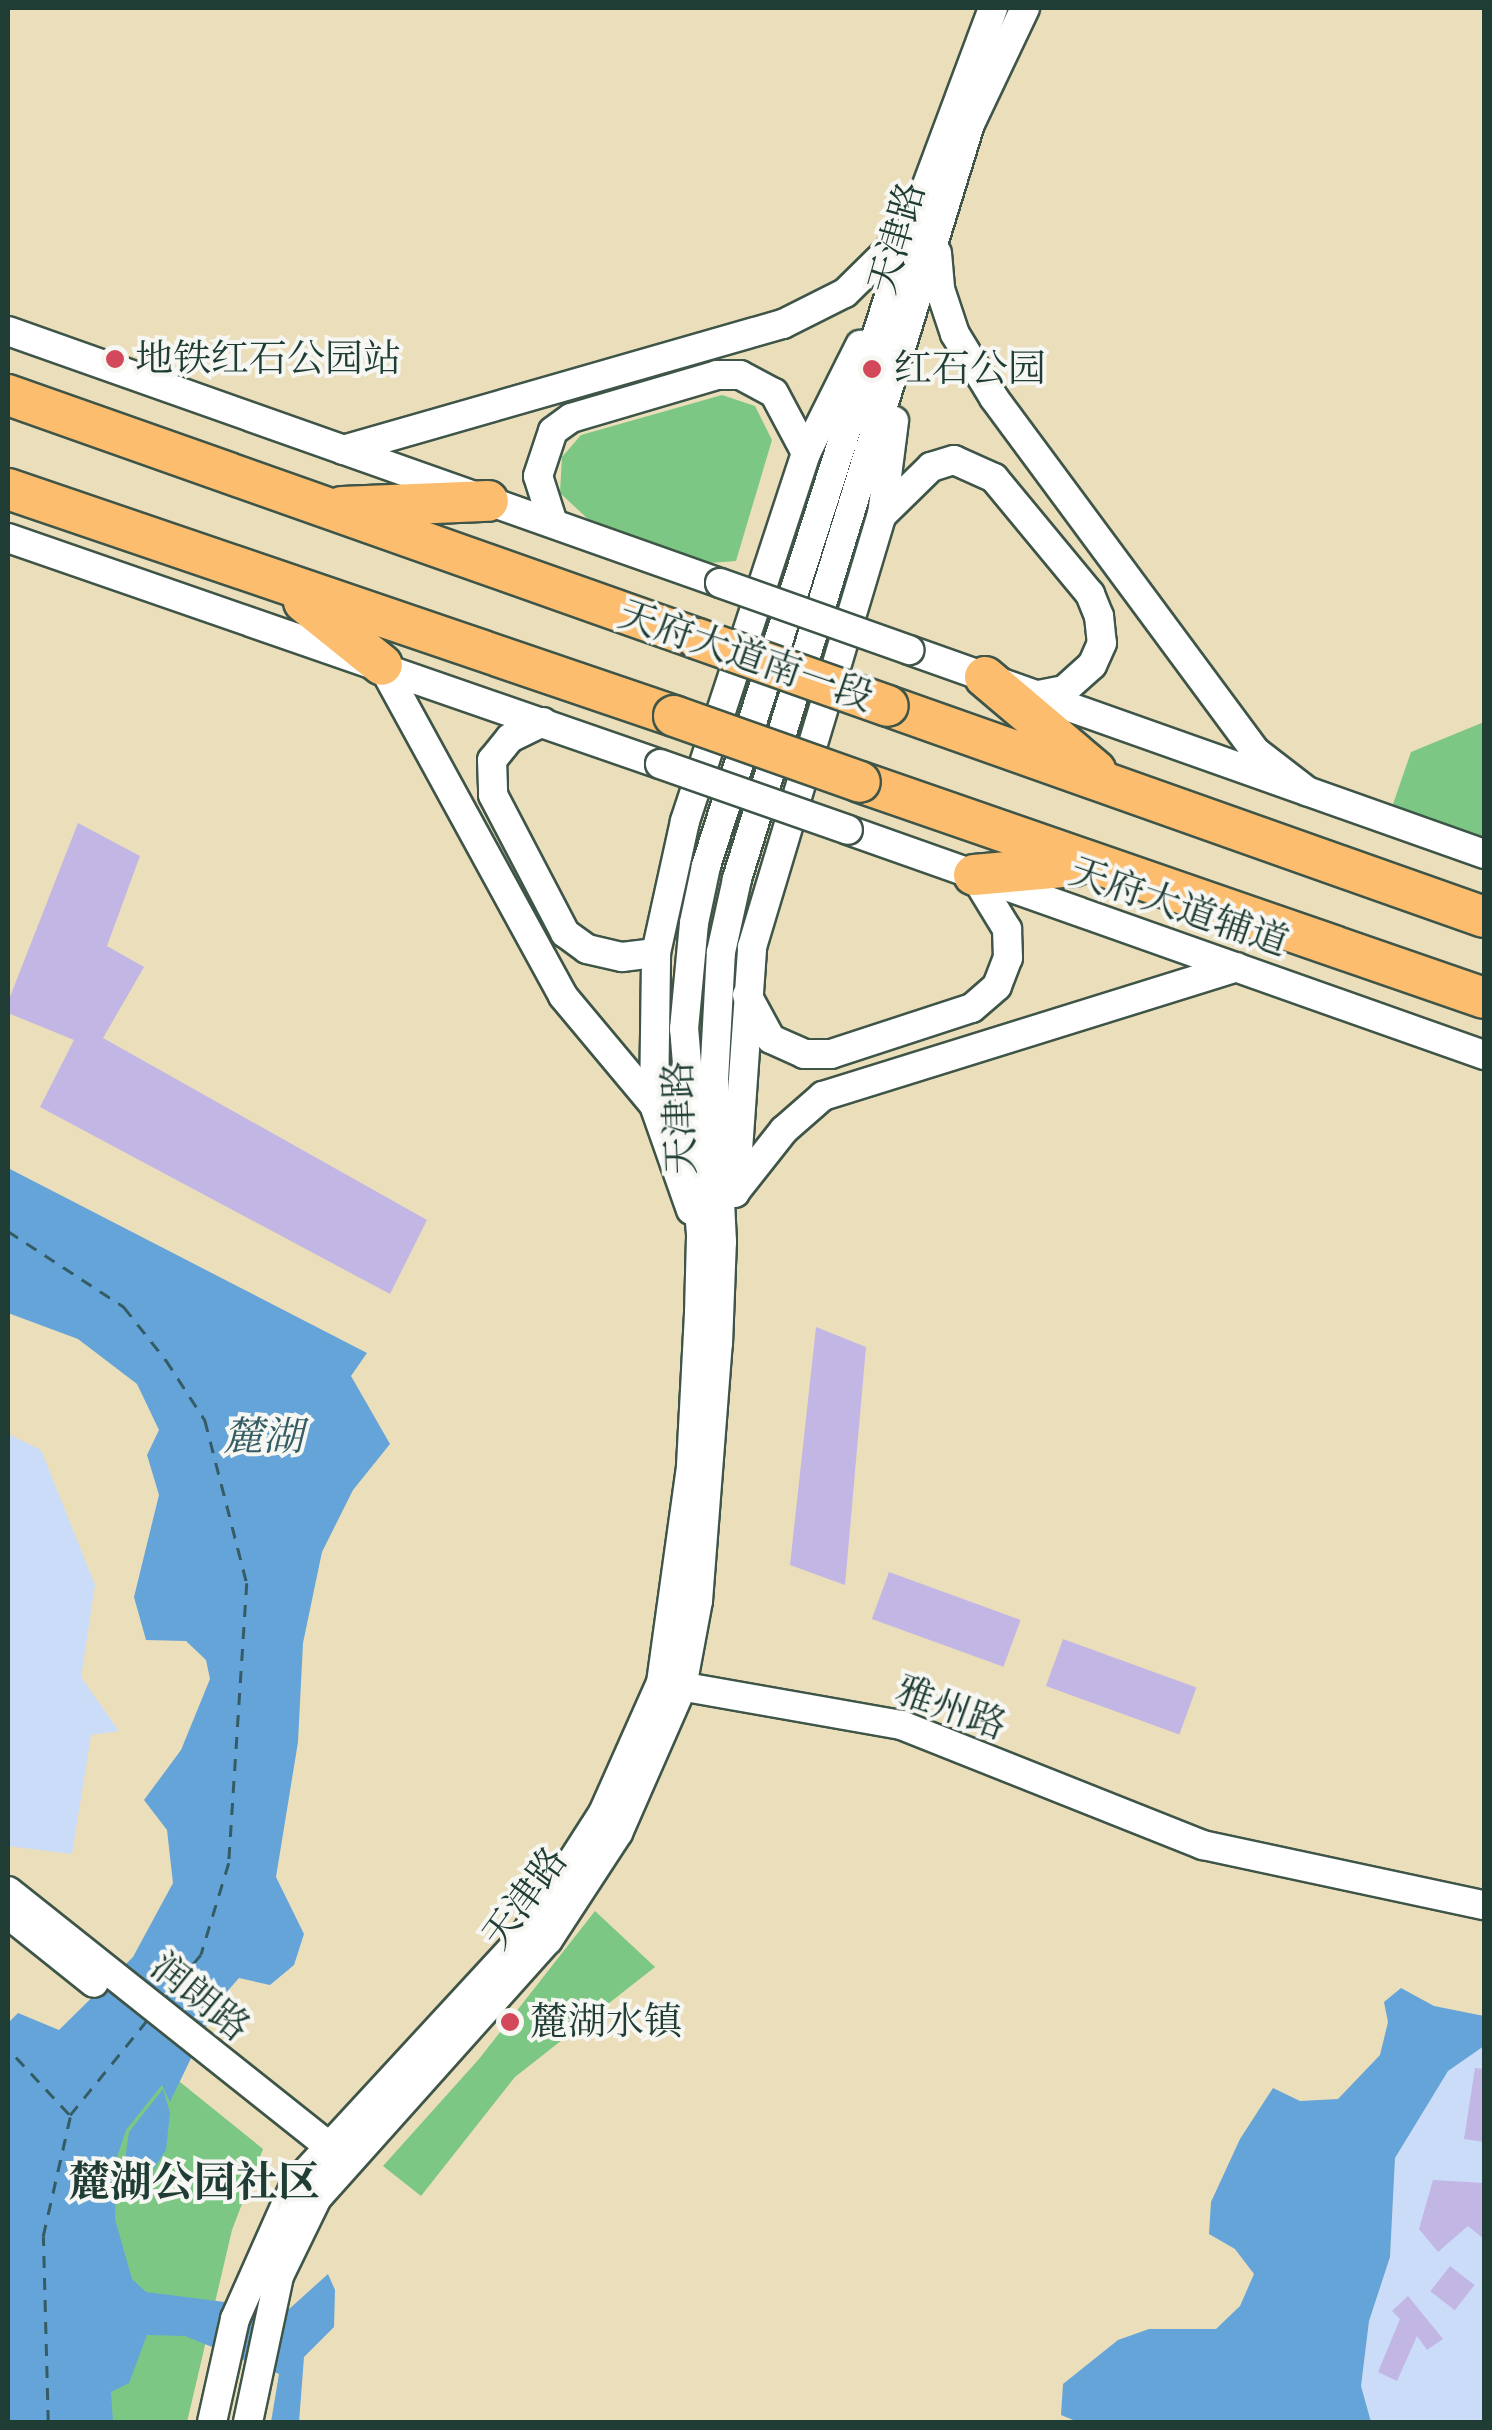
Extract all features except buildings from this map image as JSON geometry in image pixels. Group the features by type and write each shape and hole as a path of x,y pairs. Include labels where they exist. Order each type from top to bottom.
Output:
{"highway":[{"name":"天府大道南一段","path":"8,395 1484,917"},
{"path":"8,490 674,716 1087,865 1484,998"},
{"path":"321,508 488,501"},
{"path":"282,584 382,665"},
{"path":"984,677 1114,786"},
{"path":"974,875 1087,865"}],"street":[{"name":"天津路","path":"331,2160 494,1972 552,1898 672,1685 708,1316 721,952 737,879 902,354 924,229 994,8"},
{"name":"天津路","path":"711,1238 684,1029 694,923 706,866 897,272 924,229 1024,8"},
{"path":"343,450 783,324 845,293 924,229 955,334 994,398 1255,751 1307,791"},
{"path":"654,1105 656,953 685,822 806,454 897,272"},
{"path":"13,333 1484,854"},
{"path":"735,1192 745,991 765,894 882,515 902,354"},
{"path":"553,523 538,476 553,431 571,418 716,375 740,376 774,394 806,454"},
{"path":"882,515 931,467 954,460 994,478 1090,594 1098,616 1102,643 1092,665 1064,690 1038,696"},
{"name":"天府大道辅道","path":"8,538 217,607 1484,1055"},
{"path":"382,665 563,996 654,1105 711,1238"},
{"path":"543,722 510,738 492,760 493,795 565,933 587,950 622,956 656,953"},
{"path":"745,991 771,1038 804,1054 832,1054 972,1008 997,986 1008,958 1007,929 974,875"},
{"path":"711,1238 735,1192 784,1130 823,1096 1236,967"},
{"name":"雅州路","path":"672,1685 901,1726 1203,1845 1484,1905"},
{"name":"润朗路","path":"8,1891 43,1930 331,2160"},
{"name":"润朗路","path":"8,1914 43,1930"},
{"path":"212,2422 235,2319 295,2184 331,2160"},
{"path":"248,2422 278,2276 331,2160"}],"shaded area":[{"path":"8,1434 41,1450 95,1585 81,1677 119,1731 91,1735 72,1854 8,1846"},
{"path":"1484,2046 1484,2422 1371,2422 1361,2386 1369,2321 1390,2257 1395,2158 1448,2070"}],"green space":[{"path":"722,395 755,406 772,440 736,561 710,563 588,519 560,493 562,457 581,435"},
{"path":"1484,722 1484,843 1391,810 1411,752"},
{"path":"595,1911 655,1967 515,2077 421,2196 383,2166 479,2059"},
{"path":"154,2061 263,2149 232,2230 187,2422 99,2422 105,2145"}],"water":[{"name":"麓湖","path":"8,1168 367,1353 351,1376 390,1444 353,1490 322,1552 303,1643 298,1742 276,1877 304,1934 294,1965 270,1985 239,1978 218,2002 170,2102 162,2085 126,2130 117,2157 115,2219 132,2279 146,2292 288,2310 328,2274 335,2290 334,2327 304,2357 299,2422 271,2422 279,2374 185,2336 147,2335 129,2383 111,2392 113,2422 8,2422 8,2023 18,2013 59,2030 133,1957 173,1883 167,1830 144,1800 181,1750 210,1679 206,1660 186,1641 146,1640 134,1597 159,1495 147,1455 159,1430 137,1384 78,1339 8,1313"},
{"path":"1401,1988 1434,2006 1484,2016 1484,2046 1448,2071 1395,2158 1390,2257 1369,2321 1361,2386 1371,2422 1078,2422 1061,2415 1063,2384 1118,2340 1149,2329 1216,2329 1240,2306 1254,2274 1235,2249 1209,2234 1211,2202 1240,2139 1273,2088 1300,2101 1338,2099 1380,2055 1388,2022 1384,2002"},
{"path":"163,2089 170,2113 166,2150 143,2185 120,2197 129,2132"}],"ferry route":[{"path":"8,1231 124,1307 166,1360 205,1420 247,1583 229,1863 201,1955 166,1997"},
{"path":"16,2057 70,2115 148,2019"},
{"path":"48,2422 43,2236 70,2117"}],"place":[{"name":"地铁红石公园站","path":"115,359"},
{"name":"红石公园","path":"872,369"},
{"name":"麓湖水镇","path":"510,2022"}],"district":[{"name":"麓湖公园社区","path":"194,2183"}]}
